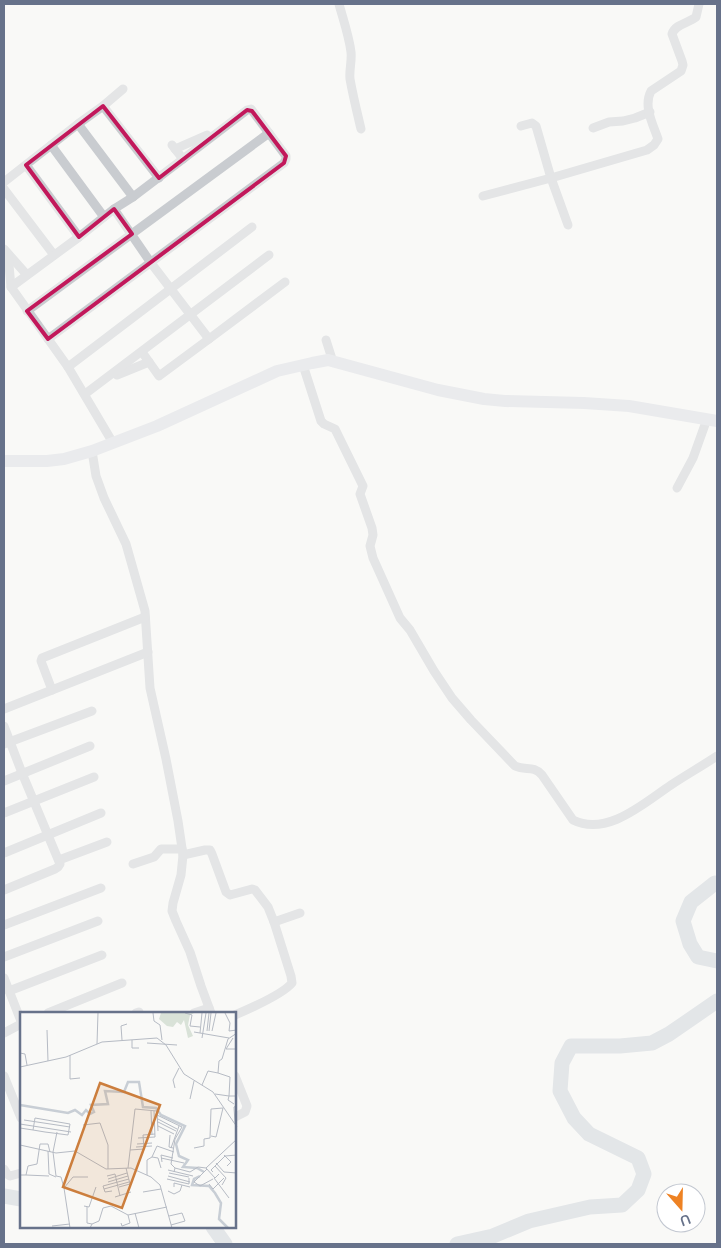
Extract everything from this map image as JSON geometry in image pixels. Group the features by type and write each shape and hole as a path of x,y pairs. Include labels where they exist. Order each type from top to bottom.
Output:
{"street":[{"path":"338,4 344,19 351,51 350,79 361,128"},
{"path":"483,196 651,148 658,139 648,105 649,95 651,91 678,73 682,68 682,61 672,34 673,30 696,17 699,4"},
{"path":"4,182 123,89"},
{"path":"103,106 159,178"},
{"path":"11,287 114,209 159,178 247,110 251,109 286,156 284,163 48,339"},
{"path":"593,128 608,122 635,118 650,112"},
{"path":"520,126 530,123 535,124 551,178 568,225"},
{"path":"78,124 133,197"},
{"path":"183,159 174,147 219,130"},
{"path":"27,311 269,133"},
{"path":"51,145 104,217"},
{"path":"26,165 79,237"},
{"path":"4,189 54,255"},
{"path":"114,209 151,263 209,339"},
{"path":"68,367 252,227"},
{"path":"6,251 27,275"},
{"path":"6,251 11,287 68,367 113,443"},
{"path":"85,394 269,255"},
{"path":"142,352 159,376 285,282"},
{"path":"326,340 334,362"},
{"path":"4,461 47,461 64,459 92,451 157,426 277,371 328,360 438,390 484,399 505,402 584,403 629,406 712,420 677,488"},
{"path":"106,379 149,362"},
{"path":"303,365 321,421 335,428 363,486 360,494 372,528 373,535 370,546 373,558 400,618 410,630 434,672 452,698 515,766 538,771 573,820 592,826 608,823 624,816 717,756"},
{"path":"92,451 96,476 104,498 126,544 145,611 150,688 168,768 183,852 181,875 172,911 190,952 210,1011"},
{"path":"52,690 41,661 42,658 145,617"},
{"path":"4,709 148,652"},
{"path":"7,743 92,711"},
{"path":"4,726 7,743 22,773 60,865 55,869 4,890"},
{"path":"4,780 90,746"},
{"path":"4,813 94,777"},
{"path":"4,853 101,814"},
{"path":"58,860 107,842"},
{"path":"133,864 154,857 161,849 183,852 210,850 226,892 230,895 252,889 255,890 268,907 292,976 292,983 281,992 236,1015"},
{"path":"4,925 101,888"},
{"path":"274,922 300,913"},
{"path":"4,957 98,920"},
{"path":"9,991 102,955"},
{"path":"4,978 20,1019"},
{"path":"50,1012 122,983"},
{"path":"4,1034 20,1023"},
{"path":"4,1076 20,1116"},
{"path":"236,1078 247,1106 245,1112 236,1116"},
{"path":"4,1168 10,1176 20,1173"}],"highlighted area":[{"path":"103,106 159,178 247,110 252,111 286,156 284,163 48,339 27,311 132,234 114,209 79,237 26,165"}],"waterway":[{"path":"717,884 715,883 691,902 683,921 690,944 698,957 717,961"},
{"path":"457,1244 493,1236 529,1221 590,1207 622,1205 638,1190 644,1174 638,1158 589,1134 574,1118 560,1091 562,1063 571,1046 620,1046 652,1043 669,1034 717,1001"},
{"path":"4,1196 20,1199"},
{"path":"214,1228 225,1244"}]}
